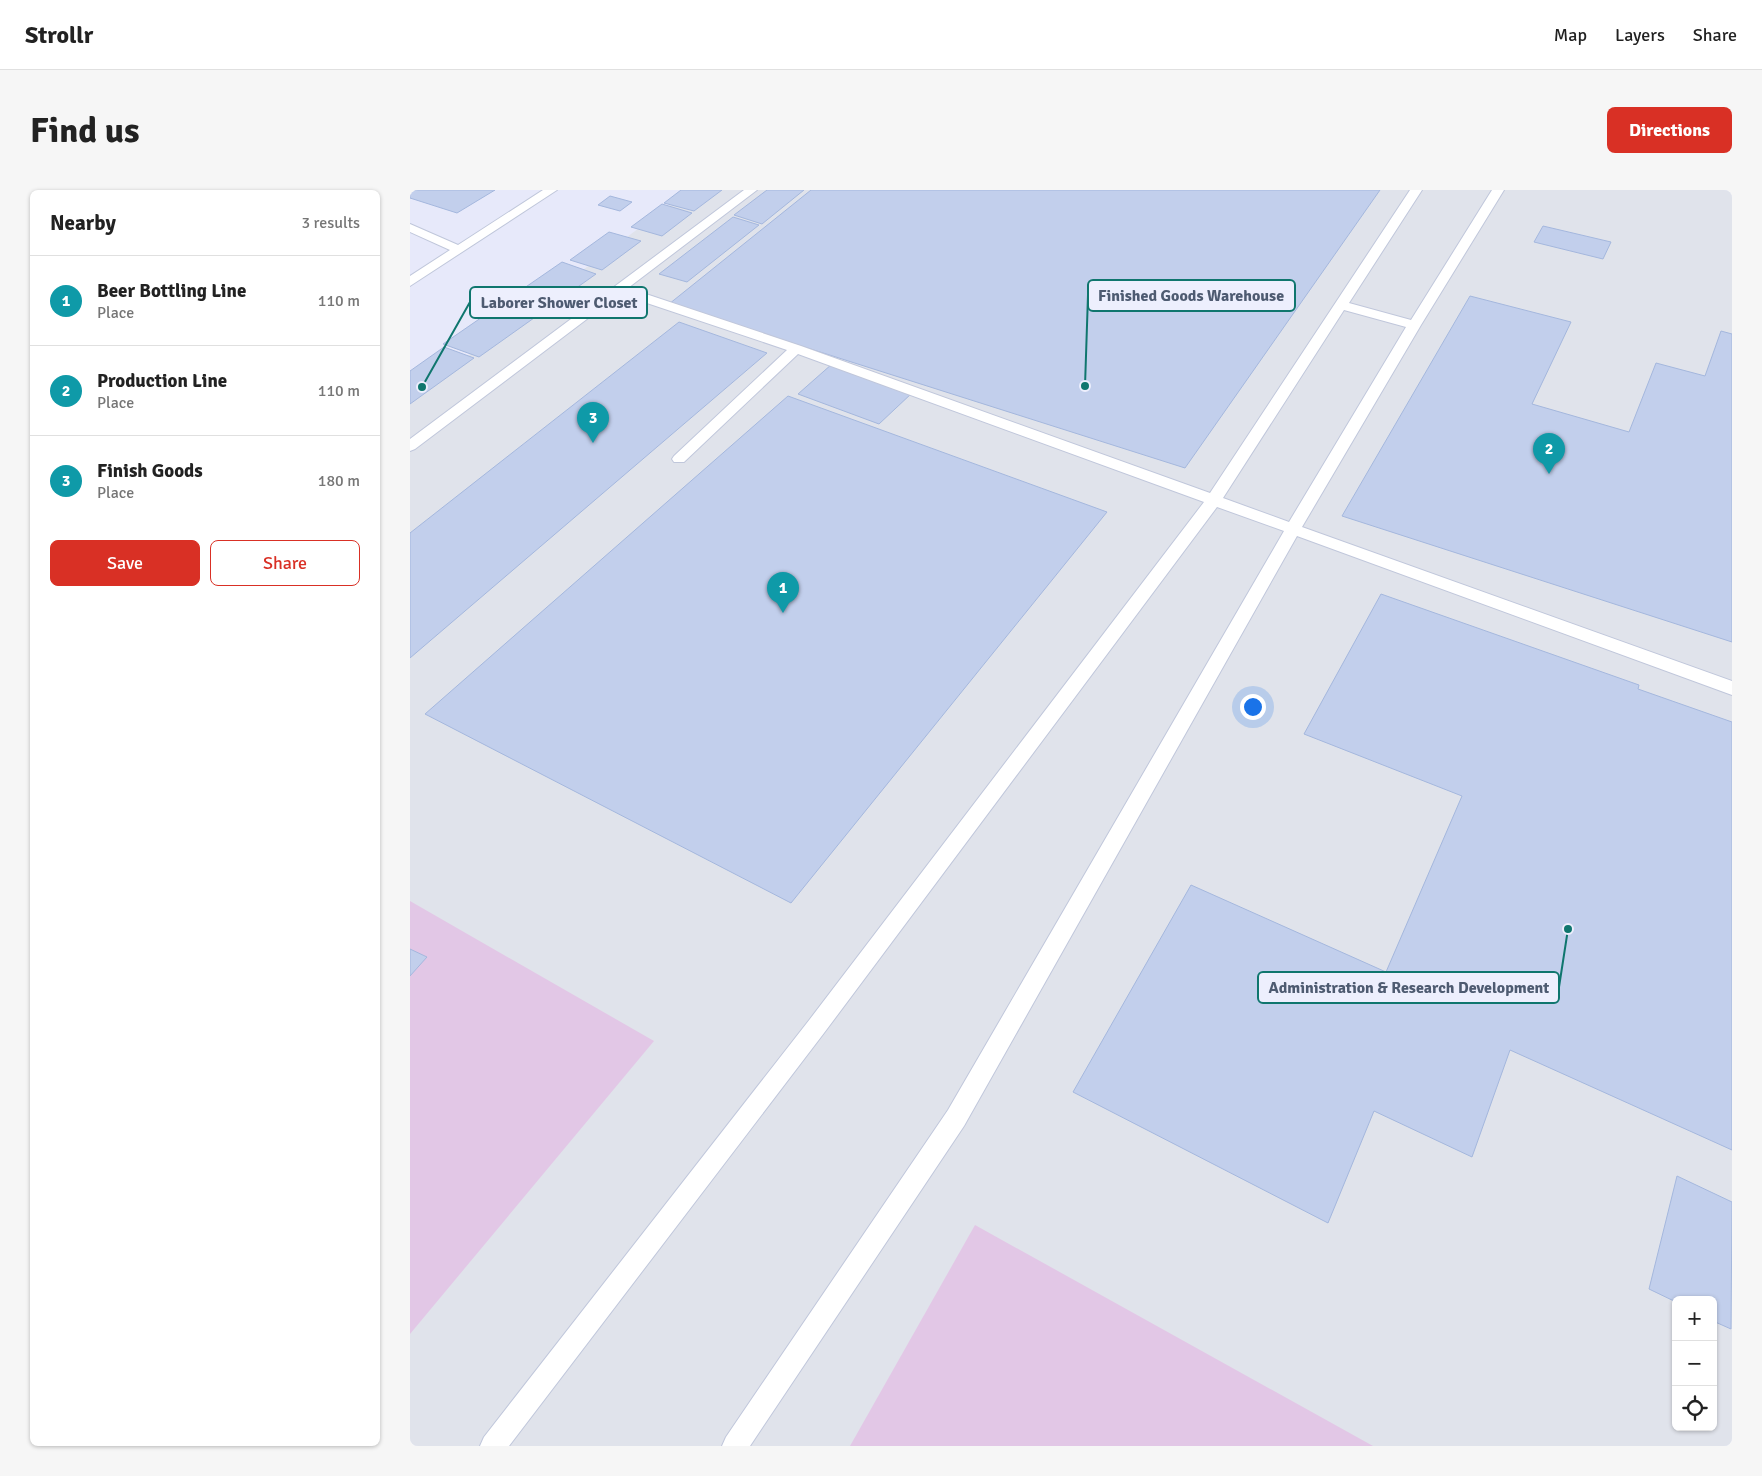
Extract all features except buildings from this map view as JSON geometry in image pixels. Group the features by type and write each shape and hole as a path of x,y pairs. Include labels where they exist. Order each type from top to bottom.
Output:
{"lane":[{"path":"410,282 551,190"},
{"path":"410,446 751,190"},
{"path":"493,1446 817,1026 1213,501 1416,190"},
{"path":"735,1446 956,1118 1293,529 1414,325 1498,190"},
{"path":"410,228 459,250"},
{"path":"617,289 796,349 1732,688"},
{"path":"1341,305 1414,325"},
{"path":"679,459 796,349"}],"shaded area":[{"path":"690,190 1732,190 1732,1446 410,1446 410,399"},
{"path":"410,901 654,1041 410,1334"},
{"path":"975,1225 1373,1446 850,1446"}],"place":[{"name":"Finished Goods Warehouse","path":"1085,386"},
{"name":"Laborer Shower Closet","path":"422,387"},
{"name":"Finish Goods","path":"593,443"},
{"name":"Production Line","path":"1549,474"},
{"name":"Beer Bottling Line","path":"783,613"},
{"name":"Administration & Research Development","path":"1568,929"}]}
